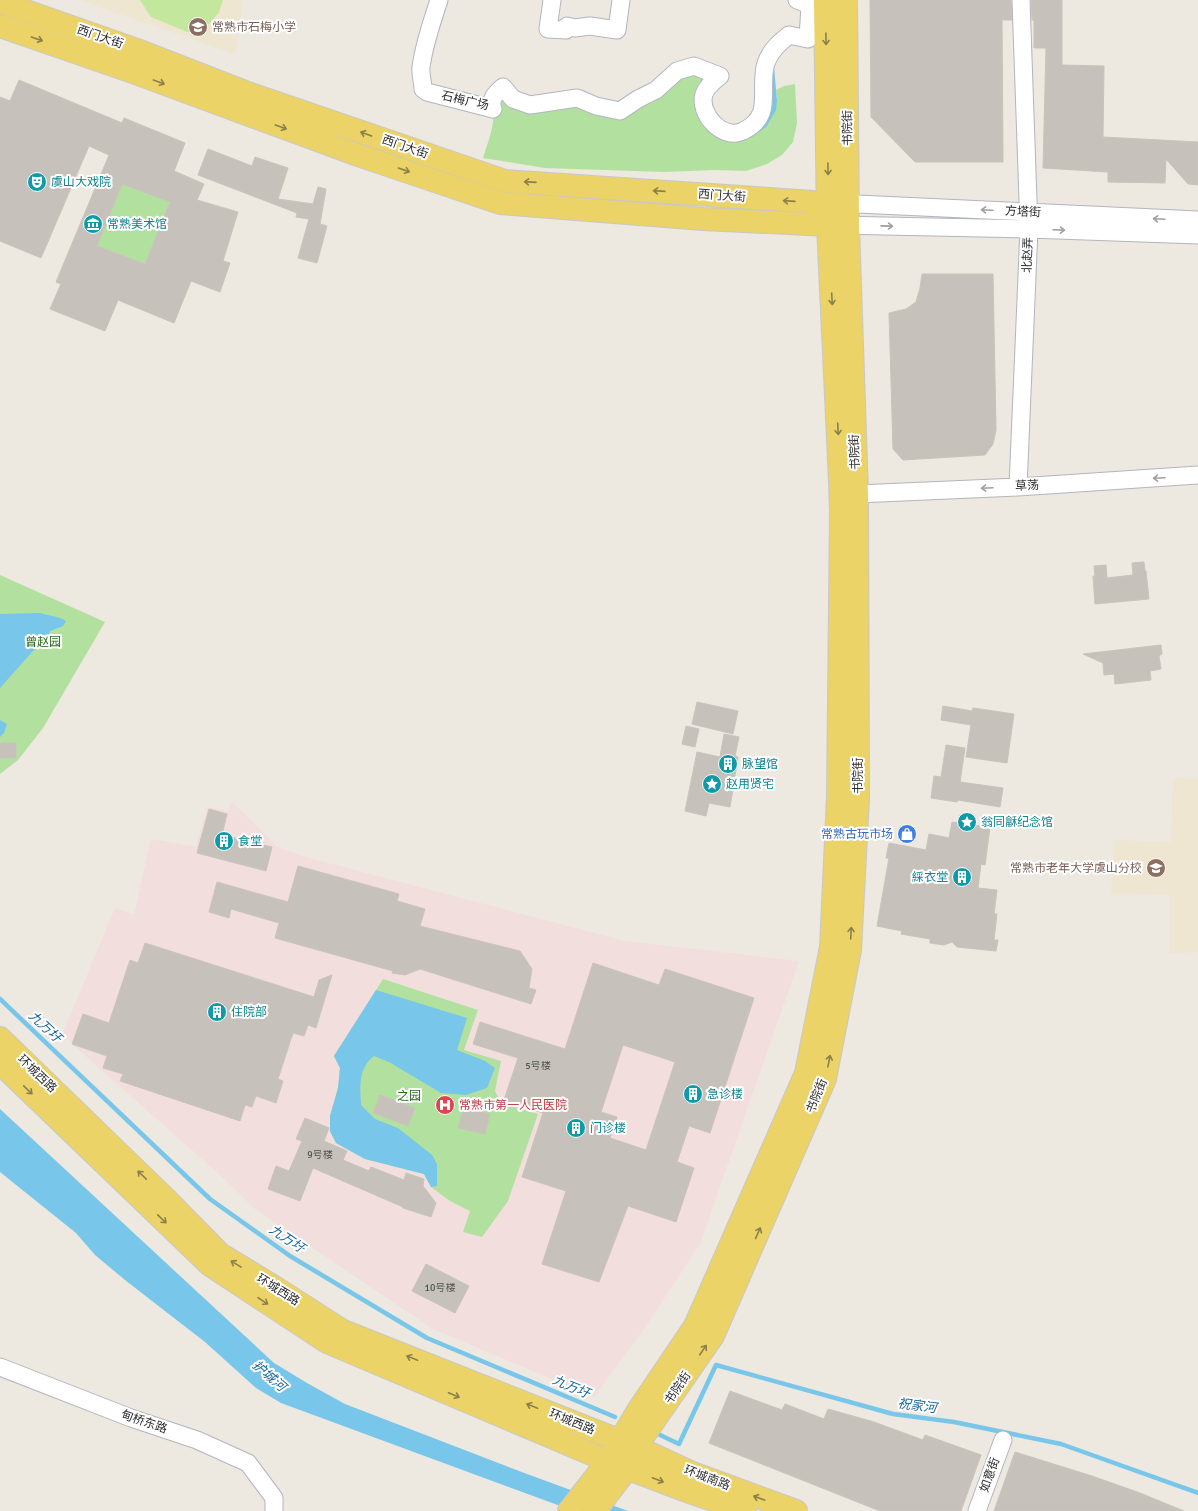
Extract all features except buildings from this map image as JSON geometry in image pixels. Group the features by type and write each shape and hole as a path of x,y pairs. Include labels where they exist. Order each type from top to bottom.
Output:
{"main road":[{"name":"书院街","path":"825,0 838,203"},
{"name":"书院街","path":"629,1444 639,1409 695,1326 806,1073 830,947 838,797 840,504 838,203 846,0"},
{"name":"西门大街","path":"0,2 137,50 245,92 505,181 838,203"},
{"name":"西门大街","path":"0,26 130,71 358,155 500,203 703,219 838,225"},
{"name":"书院街","path":"569,1511 598,1496 618,1465 629,1444 713,1336 825,1079 850,950 858,798 857,494 838,225"},
{"name":"环城西路","path":"0,1038 165,1198 220,1254 343,1331 629,1444"},
{"name":"环城西路","path":"0,1063 210,1265 265,1302 327,1342 618,1465"},
{"name":"环城南路","path":"629,1444 690,1472 796,1511"},
{"name":"环城南路","path":"618,1465 745,1511"}],"street":[{"name":"石梅广场","path":"439,0 421,69 424,82 423,89 427,92 493,109 493,98 503,87 513,99 530,105 577,98 596,106 620,111 638,99 656,90 677,71 694,66 720,76 710,85 704,95 703,106 708,117 719,128 728,133 742,132 758,121 762,111 764,98 763,74 766,62 778,43 789,35 808,39 810,5 797,0"},
{"path":"552,0 548,28 566,30 566,26 576,28 590,26 617,30 621,0"},
{"name":"北赵弄","path":"1018,487 1029,221 1021,0"},
{"name":"方塔街","path":"838,203 1198,235"},
{"name":"方塔街","path":"838,225 1029,221 1198,220"},
{"name":"草荡","path":"857,494 1018,487 1198,475"},
{"name":"甸桥东路","path":"0,1367 131,1418 197,1440 248,1463 274,1504"},
{"name":"如意街","path":"977,1511 1003,1440"}],"shaded area":[{"name":"常熟市石梅小学","path":"79,0 243,0 235,54"},
{"name":"常熟市老年大学虞山分校","path":"1173,778 1198,779 1198,952 1169,953 1169,895 1111,893 1115,840 1171,842"},
{"name":"常熟市第一人民医院","path":"232,802 279,848 313,859 625,941 799,961 700,1244 644,1329 594,1397 433,1329 255,1209 221,1176 62,1035 115,908 134,915 151,839 196,847 207,807 228,811"}],"green space":[{"path":"140,0 223,0 219,12 209,24 200,29 187,32 151,17"},
{"path":"677,71 711,71 704,95 719,128 767,126 775,109 777,100 776,90 784,86 795,84 797,123 793,142 782,155 767,164 746,171 715,170 664,172 545,168 483,158 493,122 493,98 577,98 620,111"},
{"path":"122,184 170,202 145,264 97,246"},
{"name":"曾赵园","path":"0,575 105,622 43,728 18,760 0,774"},
{"name":"之园","path":"383,979 478,1010 464,1050 501,1061 495,1091 501,1103 538,1114 508,1201 482,1237 463,1232 470,1211 450,1201 431,1187 424,1174 365,1159 336,1143 330,1131 330,1116 338,1088 340,1068 334,1056"}],"water":[{"path":"782,46 774,66 777,101 776,110 767,126 759,132 747,135 763,75"},
{"path":"40,613 66,621 63,626 50,631 47,641 33,651 0,688 0,614"},
{"path":"0,720 7,724 4,733 0,737"},
{"path":"376,990 467,1018 457,1050 485,1061 495,1068 487,1088 466,1095 441,1093 389,1062 374,1056 365,1066 361,1078 361,1105 375,1119 398,1128 432,1155 437,1164 437,1186 431,1187 424,1174 365,1159 336,1143 330,1131 330,1116 338,1088 340,1068 334,1056"},
{"name":"护城河","path":"0,1109 274,1363 345,1404 628,1511 574,1511 281,1403 256,1388 205,1342 95,1255 76,1233 0,1172"}],"waterway":[{"name":"九万圩","path":"0,999 210,1199 290,1256 427,1338 615,1417"},
{"name":"祝家河","path":"658,1434 679,1444 716,1365 893,1414 954,1422 1061,1444 1198,1493"}],"place":[{"name":"常熟市石梅小学","path":"198,27"},
{"name":"虞山大戏院","path":"37,182"},
{"name":"常熟美术馆","path":"93,224"},
{"name":"脉望馆","path":"728,764"},
{"name":"赵用贤宅","path":"712,784"},
{"name":"翁同龢纪念馆","path":"967,822"},
{"name":"常熟古玩市场","path":"907,834"},
{"name":"食堂","path":"224,841"},
{"name":"常熟市老年大学虞山分校","path":"1156,868"},
{"name":"綵衣堂","path":"962,877"},
{"name":"住院部","path":"217,1012"},
{"name":"急诊楼","path":"693,1094"},
{"name":"常熟市第一人民医院","path":"445,1105"},
{"name":"门诊楼","path":"576,1128"}]}
